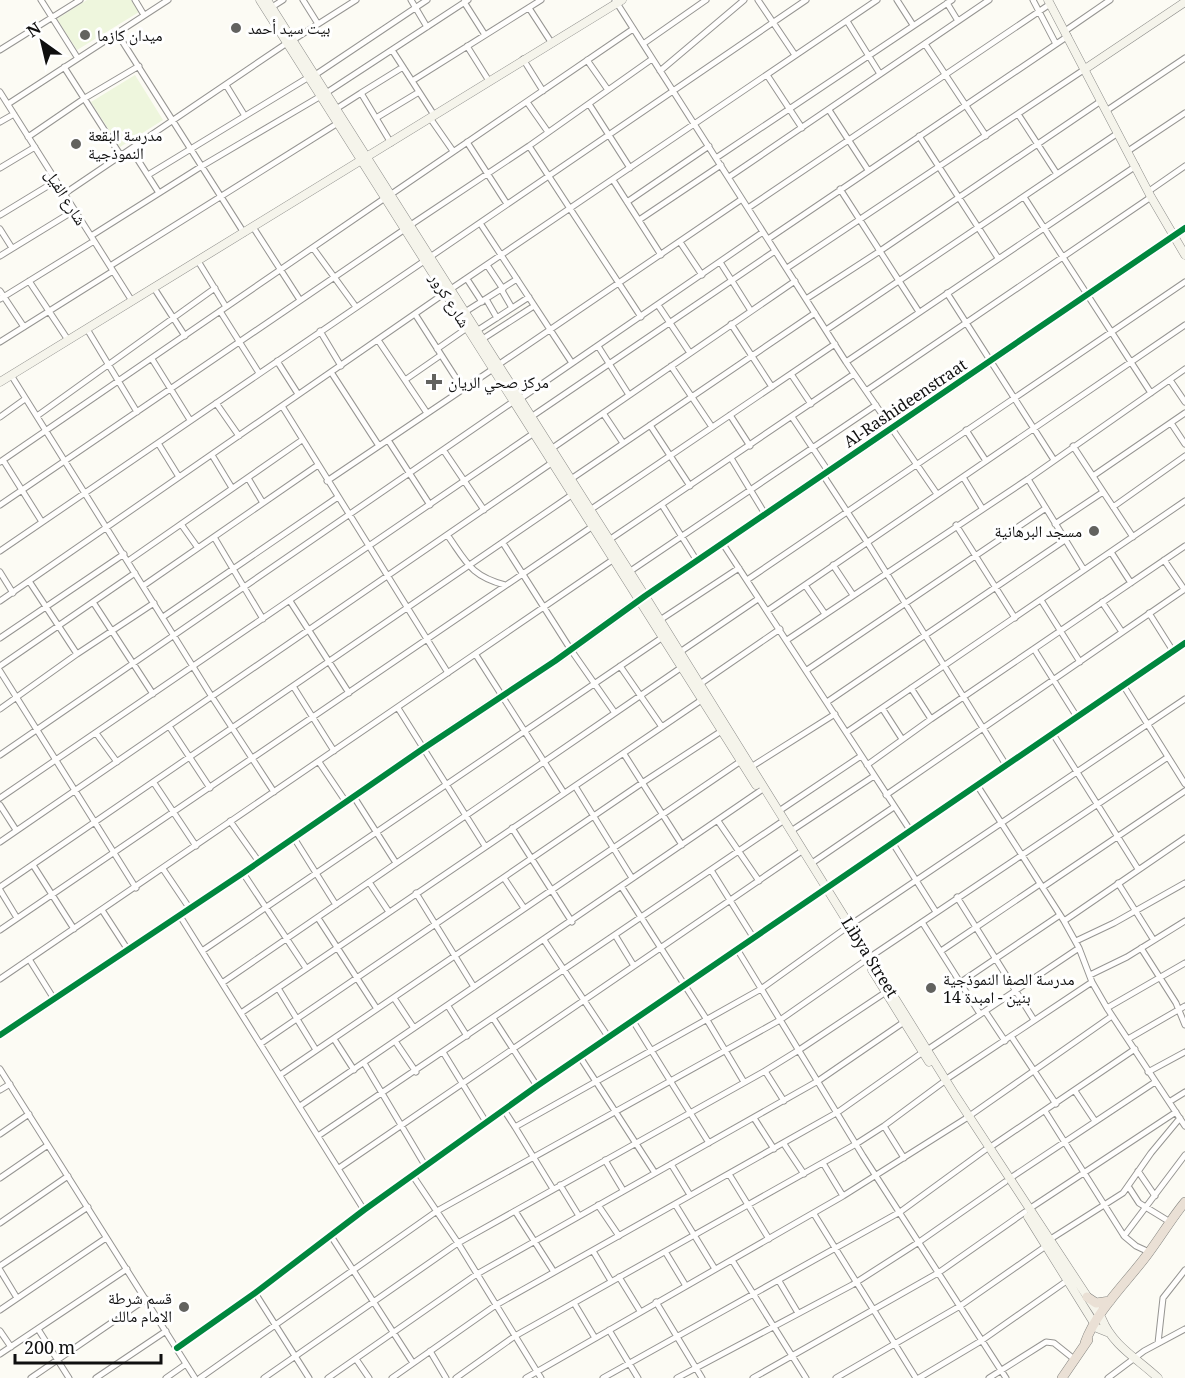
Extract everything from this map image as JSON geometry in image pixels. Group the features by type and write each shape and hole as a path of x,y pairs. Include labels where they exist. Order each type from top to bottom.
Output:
{"highway":[{"path":"1098,1322 1184,1204"},
{"path":"1062,1378 1110,1301 1119,1291"},
{"path":"1087,1297 1096,1303 1110,1301"}],"street":[{"path":"41,0 78,57"},
{"path":"0,50 80,0"},
{"path":"135,0 144,15"},
{"path":"8,104 168,0"},
{"path":"266,2 283,0"},
{"path":"303,0 318,24"},
{"path":"64,194 290,41 356,0"},
{"path":"411,0 427,27"},
{"path":"148,175 312,76 427,0"},
{"path":"412,81 541,0"},
{"path":"643,44 706,0"},
{"path":"660,70 744,0"},
{"path":"758,0 795,55"},
{"path":"0,551 806,0"},
{"path":"0,601 447,291 877,0"},
{"path":"897,0 913,26"},
{"path":"729,177 989,0"},
{"path":"1033,0 1056,44"},
{"path":"768,239 1056,44 1066,33 1110,0"},
{"path":"2,298 159,193 324,94 466,1 485,35"},
{"path":"0,382 364,160 618,1 672,91 846,362 937,494"},
{"name":"شارع كرور","path":"266,2 312,76 336,109 387,197 517,400 534,433 614,559 627,573"},
{"path":"716,158 949,2 958,21"},
{"path":"748,208 1049,2 1150,194 1185,255"},
{"path":"787,268 1185,2"},
{"path":"529,8 551,42"},
{"path":"847,21 880,74"},
{"path":"42,522 2,461 633,29"},
{"path":"117,33 244,233"},
{"path":"925,44 986,136"},
{"path":"467,46 489,81"},
{"path":"392,50 453,151"},
{"path":"1106,111 1185,58"},
{"path":"523,59 543,91"},
{"path":"0,505 529,146 652,59"},
{"path":"587,60 608,90"},
{"path":"28,137 139,66"},
{"path":"64,67 121,156"},
{"path":"336,109 403,67"},
{"path":"767,75 802,128"},
{"path":"226,85 245,116"},
{"name":"شارع الفيل","path":"0,92 132,301"},
{"path":"376,118 419,92"},
{"path":"361,93 391,143"},
{"name":"شارع كرور","path":"324,94 338,123 364,160"},
{"path":"807,299 1101,101"},
{"path":"526,102 548,132"},
{"path":"589,104 630,168"},
{"path":"829,110 868,170"},
{"path":"1128,151 1185,113"},
{"path":"0,122 14,114"},
{"path":"1018,114 1057,174"},
{"path":"0,342 338,123"},
{"path":"826,330 1118,133"},
{"path":"919,136 998,258"},
{"path":"467,142 507,204"},
{"path":"529,146 641,317"},
{"path":"627,202 709,146"},
{"path":"0,168 35,147"},
{"path":"131,149 159,193"},
{"path":"639,220 721,165"},
{"path":"846,362 1136,166"},
{"path":"867,391 1063,259 1185,166"},
{"path":"613,180 661,255"},
{"path":"0,215 56,181"},
{"path":"840,189 919,312"},
{"path":"1024,197 1086,296 1151,393"},
{"path":"327,481 742,199"},
{"path":"0,256 75,210"},
{"path":"480,223 572,363"},
{"path":"253,227 300,300"},
{"name":"Al-Rashideenstraat","path":"0,1035 260,862 1185,228"},
{"path":"0,229 12,249"},
{"path":"0,755 764,232"},
{"path":"680,242 702,275"},
{"path":"314,248 356,307"},
{"path":"531,417 775,251"},
{"path":"198,261 226,307"},
{"path":"720,262 751,311"},
{"path":"487,265 520,315"},
{"path":"467,279 504,325"},
{"path":"465,312 517,279"},
{"path":"29,281 68,340"},
{"path":"551,449 795,281"},
{"path":"747,580 1185,282"},
{"path":"154,288 185,336"},
{"path":"37,416 214,288"},
{"path":"0,291 2,298 24,327"},
{"name":"شارع كرور","path":"447,291 465,312 472,331"},
{"path":"947,293 1054,460"},
{"path":"405,380 439,352 529,297"},
{"path":"658,305 690,353"},
{"path":"479,341 534,306"},
{"path":"220,311 259,373"},
{"path":"571,479 815,313"},
{"path":"415,314 463,389"},
{"path":"731,324 772,387"},
{"path":"767,611 1185,325"},
{"path":"87,329 137,412"},
{"path":"320,332 341,366"},
{"path":"378,340 427,413"},
{"path":"590,510 835,344"},
{"path":"598,346 629,395"},
{"path":"152,359 190,420"},
{"path":"277,361 298,394"},
{"path":"671,366 712,427"},
{"path":"787,640 1028,479 1185,369"},
{"path":"331,372 379,446"},
{"path":"791,374 810,404"},
{"path":"609,540 854,374"},
{"path":"11,375 274,792"},
{"path":"1170,380 1185,402"},
{"path":"0,417 25,399"},
{"name":"شارع كرور","path":"517,400 531,417 571,479 642,598"},
{"path":"216,403 239,436"},
{"path":"627,573 876,405"},
{"path":"282,406 448,673"},
{"path":"603,413 623,443"},
{"path":"1093,476 1185,413"},
{"path":"730,415 750,446"},
{"path":"792,417 812,447 848,512 1006,765"},
{"path":"1171,423 1185,444"},
{"path":"650,425 690,486"},
{"path":"966,430 986,461"},
{"path":"0,798 534,433"},
{"path":"128,561 302,440"},
{"path":"388,440 430,505"},
{"path":"158,442 179,477"},
{"path":"1073,446 1133,537"},
{"path":"444,451 483,510"},
{"path":"212,455 232,489"},
{"path":"1113,507 1185,456"},
{"path":"732,458 765,514"},
{"path":"0,842 553,462"},
{"path":"143,586 318,465"},
{"path":"248,477 263,503"},
{"path":"963,477 982,508"},
{"path":"1028,479 1084,570"},
{"path":"1055,524 1103,492"},
{"path":"18,918 0,889 33,864 573,494"},
{"path":"163,617 338,497"},
{"path":"847,732 1185,501"},
{"path":"662,505 697,561"},
{"path":"807,670 1046,508"},
{"path":"181,525 198,548"},
{"path":"956,525 1016,618"},
{"path":"0,930 593,526"},
{"path":"448,536 469,567 484,578 505,585"},
{"path":"214,537 263,619"},
{"path":"827,702 1065,540"},
{"path":"503,543 571,650 615,713"},
{"path":"723,544 910,830"},
{"path":"867,765 964,696 1185,546"},
{"path":"1111,552 1131,583"},
{"path":"0,638 124,554"},
{"path":"0,979 164,869 230,821 614,559"},
{"path":"886,795 1185,589 1164,560"},
{"path":"833,565 853,595"},
{"path":"660,620 739,568"},
{"path":"0,572 13,593"},
{"path":"0,666 135,573"},
{"path":"29,581 76,654"},
{"path":"806,585 825,614"},
{"name":"Libya Street","path":"642,598 660,620 700,684 711,707 812,863 824,888"},
{"name":"Libya Street","path":"642,598 663,638 703,699 711,707"},
{"path":"680,652 758,598"},
{"path":"290,600 349,693"},
{"path":"1041,600 1080,662"},
{"path":"93,602 111,633 153,694"},
{"path":"1102,602 1122,632"},
{"path":"0,709 76,654 154,603"},
{"path":"1149,613 1173,651"},
{"path":"700,684 780,629"},
{"path":"202,951 663,638"},
{"path":"177,1348 537,1086 1185,643"},
{"path":"1034,649 1077,717"},
{"path":"476,655 564,793"},
{"path":"620,666 662,727"},
{"path":"222,983 682,667"},
{"path":"0,671 136,888"},
{"path":"1123,684 1185,784"},
{"path":"293,686 334,751"},
{"path":"910,688 931,719"},
{"path":"241,1013 703,699"},
{"path":"515,1127 761,989 848,927 1185,699"},
{"path":"398,708 484,846"},
{"path":"882,708 902,739"},
{"path":"751,767 835,714"},
{"path":"169,726 210,788"},
{"path":"260,1044 642,783 725,729"},
{"name":"Libya Street","path":"725,729 741,761 824,888 903,1017"},
{"path":"96,733 117,762"},
{"path":"1053,734 1138,869"},
{"path":"624,754 682,845"},
{"path":"779,811 861,756"},
{"path":"200,1378 354,1272 437,1211 780,1020 957,897 1168,757"},
{"path":"280,1075 741,761"},
{"path":"319,762 346,802"},
{"path":"791,831 874,776"},
{"path":"154,783 196,846"},
{"path":"977,785 1076,941 1092,982 1107,1008 1185,1126"},
{"path":"575,786 632,878"},
{"path":"300,1106 572,922 760,791"},
{"path":"941,951 1118,838 1185,791"},
{"path":"354,797 396,863"},
{"path":"0,805 16,830"},
{"path":"812,863 894,807"},
{"path":"230,821 260,862"},
{"path":"718,821 759,881"},
{"path":"318,1137 780,823"},
{"path":"512,828 572,922"},
{"path":"294,838 336,905"},
{"path":"1064,921 1185,838"},
{"path":"892,842 936,912"},
{"path":"339,1168 799,853"},
{"path":"33,864 74,928"},
{"path":"164,869 190,909"},
{"path":"711,870 753,937"},
{"path":"243,873 306,968"},
{"path":"504,878 524,908"},
{"path":"369,882 389,912"},
{"path":"1118,883 1153,939"},
{"path":"1076,941 1114,923 1183,884 1185,892"},
{"path":"621,886 744,1082"},
{"path":"416,893 474,987"},
{"path":"957,897 1034,1020"},
{"path":"102,910 128,950"},
{"path":"961,982 1060,915"},
{"path":"180,916 364,1210"},
{"path":"318,918 378,1009"},
{"path":"1090,975 1185,921"},
{"path":"922,922 961,982 1005,1041"},
{"path":"615,935 634,966"},
{"path":"544,940 609,1038"},
{"path":"392,1378 496,1305 838,1112 1079,948"},
{"path":"1141,948 1179,1010 1185,1025"},
{"path":"737,949 856,1144 1006,1378"},
{"name":"Libya Street","path":"868,958 886,992 1027,1210 1070,1284 1098,1322"},
{"path":"29,959 54,999"},
{"path":"1107,1008 1185,963"},
{"path":"456,1378 515,1336 856,1144 944,1081 1092,982"},
{"path":"278,988 316,1050"},
{"path":"264,1378 458,1243 765,1071 886,992"},
{"path":"394,998 414,1028"},
{"path":"448,1006 467,1036"},
{"path":"1128,1039 1185,1006"},
{"path":"525,1378 814,1214 967,1117 1112,1016"},
{"path":"328,1378 477,1274 818,1081 903,1017"},
{"path":"494,1018 537,1086"},
{"path":"633,1021 709,1143"},
{"path":"1011,1036 1056,1104"},
{"path":"334,1039 354,1070"},
{"path":"395,1041 416,1072"},
{"path":"603,1378 900,1212 987,1149 1135,1049"},
{"path":"443,1052 486,1122"},
{"path":"1148,1072 1185,1052"},
{"path":"580,1057 655,1173"},
{"path":"364,1063 426,1167"},
{"path":"0,1069 195,1378"},
{"path":"765,1071 784,1101"},
{"path":"677,1378 857,1281 919,1242 1007,1180 1155,1082"},
{"path":"0,1090 10,1084"},
{"path":"1075,1091 1095,1121"},
{"path":"1169,1101 1185,1092"},
{"path":"504,1110 553,1189"},
{"path":"1045,1111 1124,1236 1136,1246 1149,1252"},
{"path":"753,1378 938,1273 1027,1210 1176,1112"},
{"path":"0,1134 29,1114"},
{"path":"754,1118 774,1149"},
{"path":"836,1378 960,1306 1103,1204 1121,1195 1180,1118"},
{"path":"884,1126 904,1158"},
{"path":"784,1144 804,1174"},
{"path":"0,1178 48,1145"},
{"path":"1124,1236 1185,1155"},
{"path":"605,1160 623,1190"},
{"path":"823,1163 843,1196"},
{"path":"671,1164 690,1195"},
{"path":"1138,1171 1155,1196"},
{"path":"729,1174 769,1239"},
{"path":"0,1223 68,1176"},
{"path":"413,1176 458,1243 541,1378"},
{"path":"560,1185 579,1216"},
{"path":"1128,1186 1137,1202 1170,1222"},
{"path":"675,1204 715,1269"},
{"path":"598,1205 619,1236"},
{"path":"17,1298 0,1268 87,1207"},
{"path":"515,1211 554,1272"},
{"path":"814,1214 917,1378 981,1341 1070,1284"},
{"path":"331,1236 413,1363"},
{"path":"0,1310 106,1238"},
{"name":"Libya Street","path":"1047,1243 1087,1297 1098,1322"},
{"path":"593,1251 611,1281"},
{"path":"666,1253 686,1286"},
{"path":"732,1260 806,1378"},
{"path":"0,1354 127,1269"},
{"path":"1158,1343 1163,1298 1185,1270"},
{"path":"619,1277 640,1311"},
{"path":"779,1281 798,1313"},
{"path":"255,1293 309,1378"},
{"path":"31,1378 146,1299"},
{"path":"656,1302 702,1378"},
{"path":"574,1303 595,1338"},
{"path":"1098,1322 1158,1378"},
{"path":"38,1329 69,1378"},
{"path":"1108,1378 1134,1358 1185,1329"},
{"path":"609,1330 638,1378"},
{"path":"0,1331 11,1347"},
{"path":"96,1378 106,1376 166,1331"},
{"path":"989,1378 1042,1343 1049,1341 1074,1359"},
{"path":"430,1351 446,1378"},
{"path":"356,1359 369,1378"},
{"path":"166,1378 186,1364"}],"green space":[{"name":"ميدان كازما","path":"87,0 131,0 139,12 77,50 57,19"},
{"path":"135,75 163,120 120,147 91,102"}],"cycle path":[{"path":"0,1035 555,661 645,596 1185,228"},
{"path":"177,1348 537,1086 1185,643"}],"place":[{"name":"بيت سيد أحمد","path":"236,28"},
{"name":"ميدان كازما","path":"85,35"},
{"name":"مدرسة البقعة النموذجية","path":"76,144"},
{"name":"مركز صحي الريان","path":"434,382"},
{"name":"مسجد البرهانية","path":"1094,531"},
{"name":"مدرسة الصفا النموذجية بنين - امبدة 14","path":"931,988"},
{"name":"قسم شرطة الامام مالك","path":"184,1307"}]}
